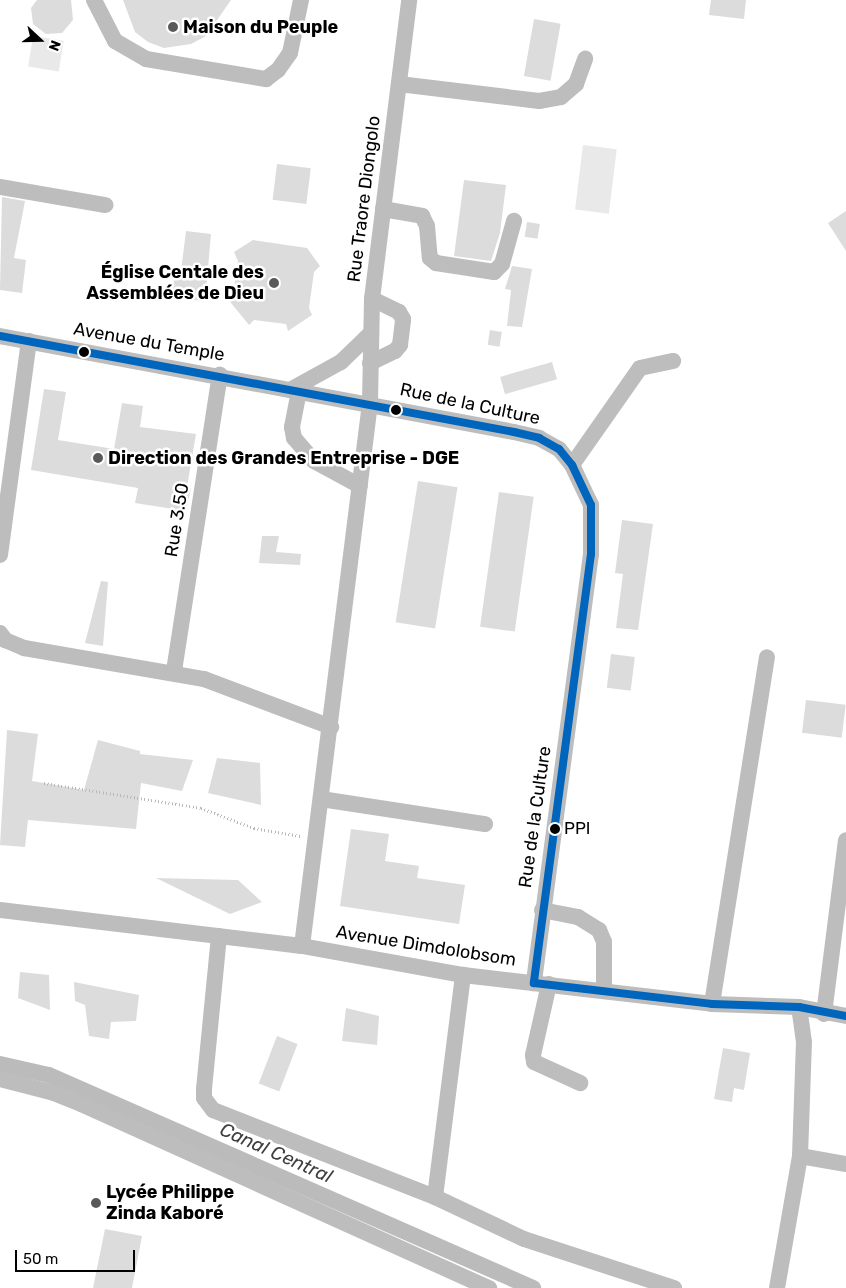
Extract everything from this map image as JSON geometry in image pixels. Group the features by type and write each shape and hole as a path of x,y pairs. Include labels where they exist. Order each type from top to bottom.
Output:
{"street":[{"path":"94,0 115,41 146,59 266,79 278,70 290,54 301,0"},
{"name":"Rue Traore Diongolo","path":"370,403 372,299 409,0"},
{"path":"399,84 539,101 561,97 576,84 585,59"},
{"path":"0,187 105,205"},
{"path":"383,209 422,216 427,226 426,244 430,258 436,263 494,272 502,264 514,221"},
{"path":"370,363 395,351 400,345 403,319 400,312 372,299"},
{"path":"360,486 314,461 294,438 292,427 295,390 341,362 371,333"},
{"name":"Avenue du Temple","path":"0,336 370,403"},
{"path":"0,555 29,341"},
{"path":"572,465 640,368 673,361"},
{"name":"Rue 3.50","path":"174,671 220,375"},
{"path":"302,946 331,728 370,403"},
{"name":"Rue de la Culture","path":"370,403 539,438 559,450 572,465 591,505 592,554 542,910 541,984 533,1055 534,1062 580,1083"},
{"path":"0,633 5,640 24,648 174,671 230,687 331,728"},
{"path":"712,1004 767,658"},
{"path":"321,799 485,824"},
{"path":"824,1014 844,870 846,840"},
{"name":"Avenue Dimdolobsom","path":"0,910 302,946 463,975 712,1004 799,1007 824,1014 846,1016"},
{"path":"542,910 578,917 599,930 604,942 604,991"},
{"path":"219,936 204,1088 207,1105 222,1114 435,1197 524,1239 674,1288"},
{"path":"435,1197 463,975"},
{"path":"777,1288 800,1156 804,1042 799,1007"},
{"path":"0,1078 54,1093 81,1104 489,1288"},
{"path":"800,1156 846,1164"}],"path":[{"path":"44,783 201,808 254,828 315,838"}],"shaded area":[{"path":"33,36 64,41 59,71 28,67"},
{"path":"583,145 617,149 609,214 575,210"}],"building":[{"path":"37,0 71,0 73,20 62,33 46,34 33,24 31,8"},
{"name":"Maison du Peuple","path":"123,0 231,0 206,36 191,44 164,48 148,42 135,32"},
{"path":"711,0 746,0 744,19 709,15"},
{"path":"534,19 561,24 551,81 524,76"},
{"path":"277,164 311,168 306,204 273,200"},
{"path":"464,180 506,185 500,233 491,261 454,256"},
{"path":"2,197 25,201 14,258 26,260 22,293 0,290"},
{"path":"846,211 846,251 828,223"},
{"path":"527,222 540,224 537,239 525,237"},
{"path":"186,231 211,234 205,301 172,298 175,270 181,271"},
{"name":"Église Centale des Assemblées de Dieu","path":"253,240 307,248 320,266 314,272 309,308 312,315 288,331 286,324 254,320 249,325 227,298 233,295 238,261 234,252"},
{"path":"512,266 532,269 522,327 507,326 511,290 505,289"},
{"path":"490,330 502,332 500,347 488,345"},
{"path":"552,362 557,379 505,394 500,377"},
{"path":"44,389 66,392 58,440 114,449 122,403 143,406 140,427 196,434 187,487 191,488 186,511 135,503 138,488 31,470"},
{"path":"418,481 458,487 435,628 396,622"},
{"path":"499,492 534,497 515,632 480,627"},
{"path":"622,520 653,524 638,630 616,628 623,574 615,573"},
{"path":"262,536 279,536 276,552 301,554 300,565 259,563"},
{"path":"101,581 108,582 103,646 85,643"},
{"path":"611,654 635,657 631,691 607,688"},
{"path":"806,700 846,705 842,738 802,733"},
{"path":"7,730 38,734 32,781 84,790 98,740 140,751 140,754 193,760 182,791 141,783 136,829 28,820 25,847 0,845"},
{"path":"217,758 260,763 261,805 208,793"},
{"path":"351,829 389,834 385,861 419,866 417,878 465,885 459,924 340,906"},
{"path":"156,878 238,880 262,902 230,914"},
{"path":"20,972 49,975 50,1010 18,998"},
{"path":"74,982 139,995 136,1021 111,1022 109,1039 89,1036 85,1005 75,1001"},
{"path":"346,1008 379,1016 377,1045 342,1041"},
{"path":"277,1036 298,1044 279,1091 259,1084"},
{"path":"723,1048 750,1053 744,1090 734,1088 732,1102 714,1099"},
{"path":"105,1229 142,1236 132,1288 93,1288"}],"waterway":[{"name":"Canal Central","path":"0,1064 49,1075 533,1288"}],"transit line":[{"path":"0,336 514,432 539,438 559,449 572,465 591,505 591,554 534,983"},
{"path":"534,983 712,1004 799,1007 846,1016"}],"place":[{"name":"Maison du Peuple","path":"173,27"},
{"name":"Église Centale des Assemblées de Dieu","path":"274,283"},
{"name":"Direction des Grandes Entreprise - DGE","path":"98,458"},
{"name":"PPI","path":"555,829"},
{"name":"Lycée Philippe Zinda Kaboré","path":"96,1203"}]}
